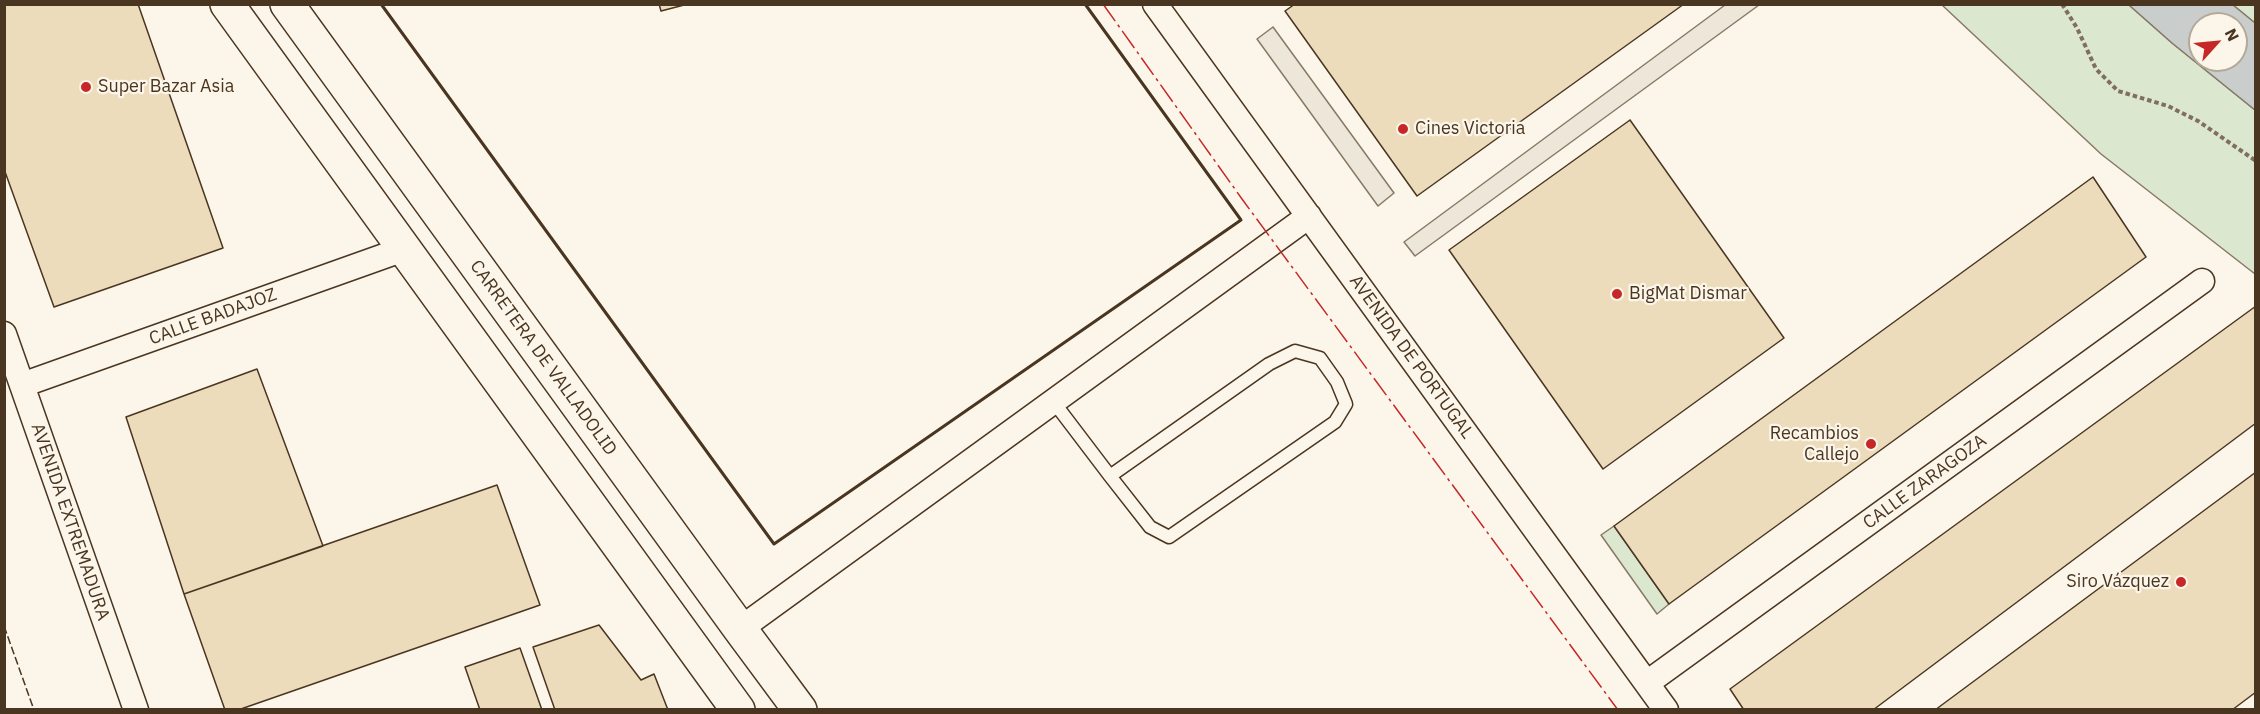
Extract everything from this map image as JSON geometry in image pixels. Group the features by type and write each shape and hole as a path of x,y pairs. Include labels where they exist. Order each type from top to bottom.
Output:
{"highway":[{"path":"227,4 738,710"},
{"name":"CARRETERA DE VALLADOLID","path":"287,4 801,710"}],"street":[{"name":"AVENIDA DE PORTUGAL","path":"1155,4 1666,710"},
{"path":"740,629 1309,216"},
{"name":"CALLE BADAJOZ","path":"22,385 404,249"},
{"name":"CALLE ZARAGOZA","path":"1647,683 2202,280"},
{"name":"AVENIDA EXTREMADURA","path":"4,334 136,710"}],"lane":[{"path":"1053,401 1110,476 1150,527 1169,537 1335,422 1346,404 1337,382 1320,358 1295,351 1269,364 1110,476"}],"path":[{"path":"2062,4 2077,28 2096,69 2118,91 2168,106 2198,121 2256,161"}],"green space":[{"path":"1942,5 2129,5 2188,56 2188,72 2208,72 2255,110 2255,274 2101,154"},
{"path":"2233,5 2255,5 2255,23 2248,17 2248,12 2242,12"},
{"path":"1614,526 1669,604 1657,614 1601,535"}],"shaded area":[{"path":"1725,5 1759,5 1415,256 1404,242"},
{"path":"2129,5 2233,5 2242,12 2188,12 2188,56"},
{"path":"2248,17 2255,23 2255,110 2208,72 2248,72"},
{"path":"1273,27 1394,193 1378,206 1257,39"}],"building":[{"name":"Super Bazar Asia","path":"4,4 138,4 223,248 54,307 4,169"},
{"path":"659,4 688,4 661,11"},
{"path":"1295,4 1684,4 1417,196 1285,11"},
{"name":"BigMat Dismar","path":"1630,120 1784,338 1603,469 1449,250"},
{"path":"2093,177 2146,257 1669,604 1614,526"},
{"path":"2256,306 2256,423 1873,710 1744,710 1730,689"},
{"path":"257,369 323,546 184,594 126,417"},
{"name":"Siro Vázquez","path":"2256,472 2256,692 2232,710 1935,710"},
{"path":"497,485 540,605 238,710 225,710 184,594"},
{"path":"599,625 641,680 654,674 668,710 555,710 533,647"},
{"path":"520,648 542,710 480,710 465,667"}],"fence":[{"path":"4,626 34,710"}],"wall":[{"path":"381,4 774,544 1241,220 1085,4"}],"power":[{"path":"1103,4 1242,199 1618,710"}],"place":[{"name":"Super Bazar Asia","path":"86,87"},
{"name":"Cines Victoria","path":"1403,129"},
{"name":"BigMat Dismar","path":"1617,294"},
{"name":"Recambios Callejo","path":"1871,444"},
{"name":"Siro Vázquez","path":"2181,582"}]}
